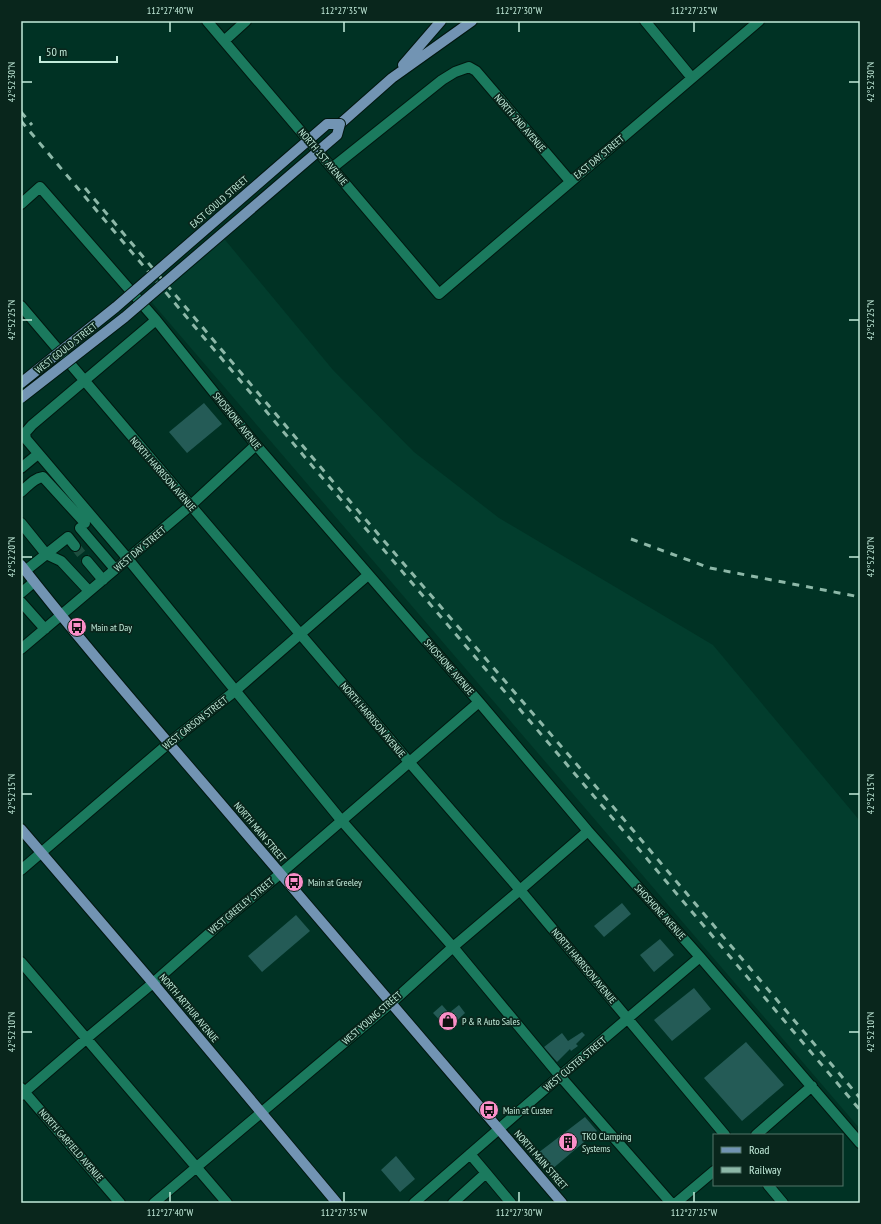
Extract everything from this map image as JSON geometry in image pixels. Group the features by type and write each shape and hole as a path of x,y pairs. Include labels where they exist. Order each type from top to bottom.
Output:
{"main road":[{"path":"392,78 441,21"},
{"name":"EAST GOULD STREET","path":"125,317 337,135 340,124 392,78 472,21"},
{"name":"EAST GOULD STREET","path":"116,307 327,124 340,124"},
{"name":"WEST GOULD STREET","path":"21,383 116,307"},
{"name":"WEST GOULD STREET","path":"21,398 125,317"},
{"name":"NORTH MAIN STREET","path":"23,568 61,616 390,1004 562,1203"},
{"name":"NORTH ARTHUR AVENUE","path":"21,829 154,984 338,1203"}],"street":[{"name":"NORTH 1ST AVENUE","path":"207,21 439,294"},
{"path":"224,41 246,21"},
{"path":"644,21 692,78"},
{"name":"EAST DAY STREET","path":"439,294 759,21"},
{"name":"NORTH 2ND AVENUE","path":"332,168 442,80 455,72 469,67 476,71 570,181"},
{"name":"SHOSHONE AVENUE","path":"21,204 40,188 156,320 256,445 479,702 588,831 812,1086 860,1143"},
{"name":"NORTH HARRISON AVENUE","path":"21,306 190,506 520,890 724,1134"},
{"path":"115,569 86,523 26,439 25,434 32,425 83,380 156,320"},
{"name":"WEST DAY STREET","path":"21,650 190,506 256,445"},
{"path":"21,468 38,454"},
{"path":"21,492 34,480 39,477 43,477 86,523 128,559 342,820 453,947 560,1076 671,1203"},
{"path":"21,523 46,554 61,561 89,591"},
{"path":"23,568 46,554 86,523"},
{"path":"68,537 75,546"},
{"path":"87,560 103,580"},
{"name":"WEST CARSON STREET","path":"21,870 169,743 235,691 368,575"},
{"path":"21,593 34,582"},
{"path":"21,602 45,629"},
{"name":"WEST GREELEY STREET","path":"22,1091 154,984 221,923 410,763 479,702"},
{"name":"WEST YOUNG STREET","path":"154,1203 390,1004 453,947 588,831"},
{"name":"WEST CUSTER STREET","path":"420,1201 470,1154 700,958"},
{"path":"21,962 227,1203"},
{"path":"757,1134 812,1086"},
{"name":"NORTH GARFIELD AVENUE","path":"22,1091 120,1203"},
{"path":"470,1154 511,1203"},
{"path":"676,1203 713,1172"},
{"path":"453,1203 486,1173"},
{"path":"769,1186 783,1203"}],"shaded area":[{"path":"221,235 333,370 414,452 499,518 713,645 860,821 860,1129 148,298"}],"building":[{"path":"204,403 222,424 187,453 169,432"},
{"path":"622,903 631,914 604,937 594,926"},
{"path":"296,915 310,931 262,972 248,956"},
{"path":"660,939 674,955 654,972 640,955"},
{"path":"694,988 711,1009 672,1041 654,1020"},
{"name":"P & R Auto Sales","path":"442,1005 449,1013 459,1005 465,1013 448,1029 433,1013"},
{"path":"582,1032 585,1035 576,1044 578,1046 571,1051 570,1049 557,1062 544,1047 562,1033 568,1041"},
{"path":"746,1042 784,1085 742,1121 704,1078"},
{"name":"TKO Clamping Systems","path":"585,1117 597,1131 551,1170 538,1153"},
{"path":"396,1156 415,1179 400,1192 381,1170"}],"tunnel":[{"path":"75,546 87,561"}],"railway":[{"path":"21,112 32,125"},
{"path":"21,121 860,1110"},
{"path":"85,188 329,477 604,796 860,1098"},
{"path":"631,539 710,568 860,597"}],"place":[{"name":"Main at Day","path":"77,627"},
{"name":"Main at Greeley","path":"294,882"},
{"name":"P & R Auto Sales","path":"448,1021"},
{"name":"Main at Custer","path":"489,1110"},
{"name":"TKO Clamping Systems","path":"568,1142"}]}
